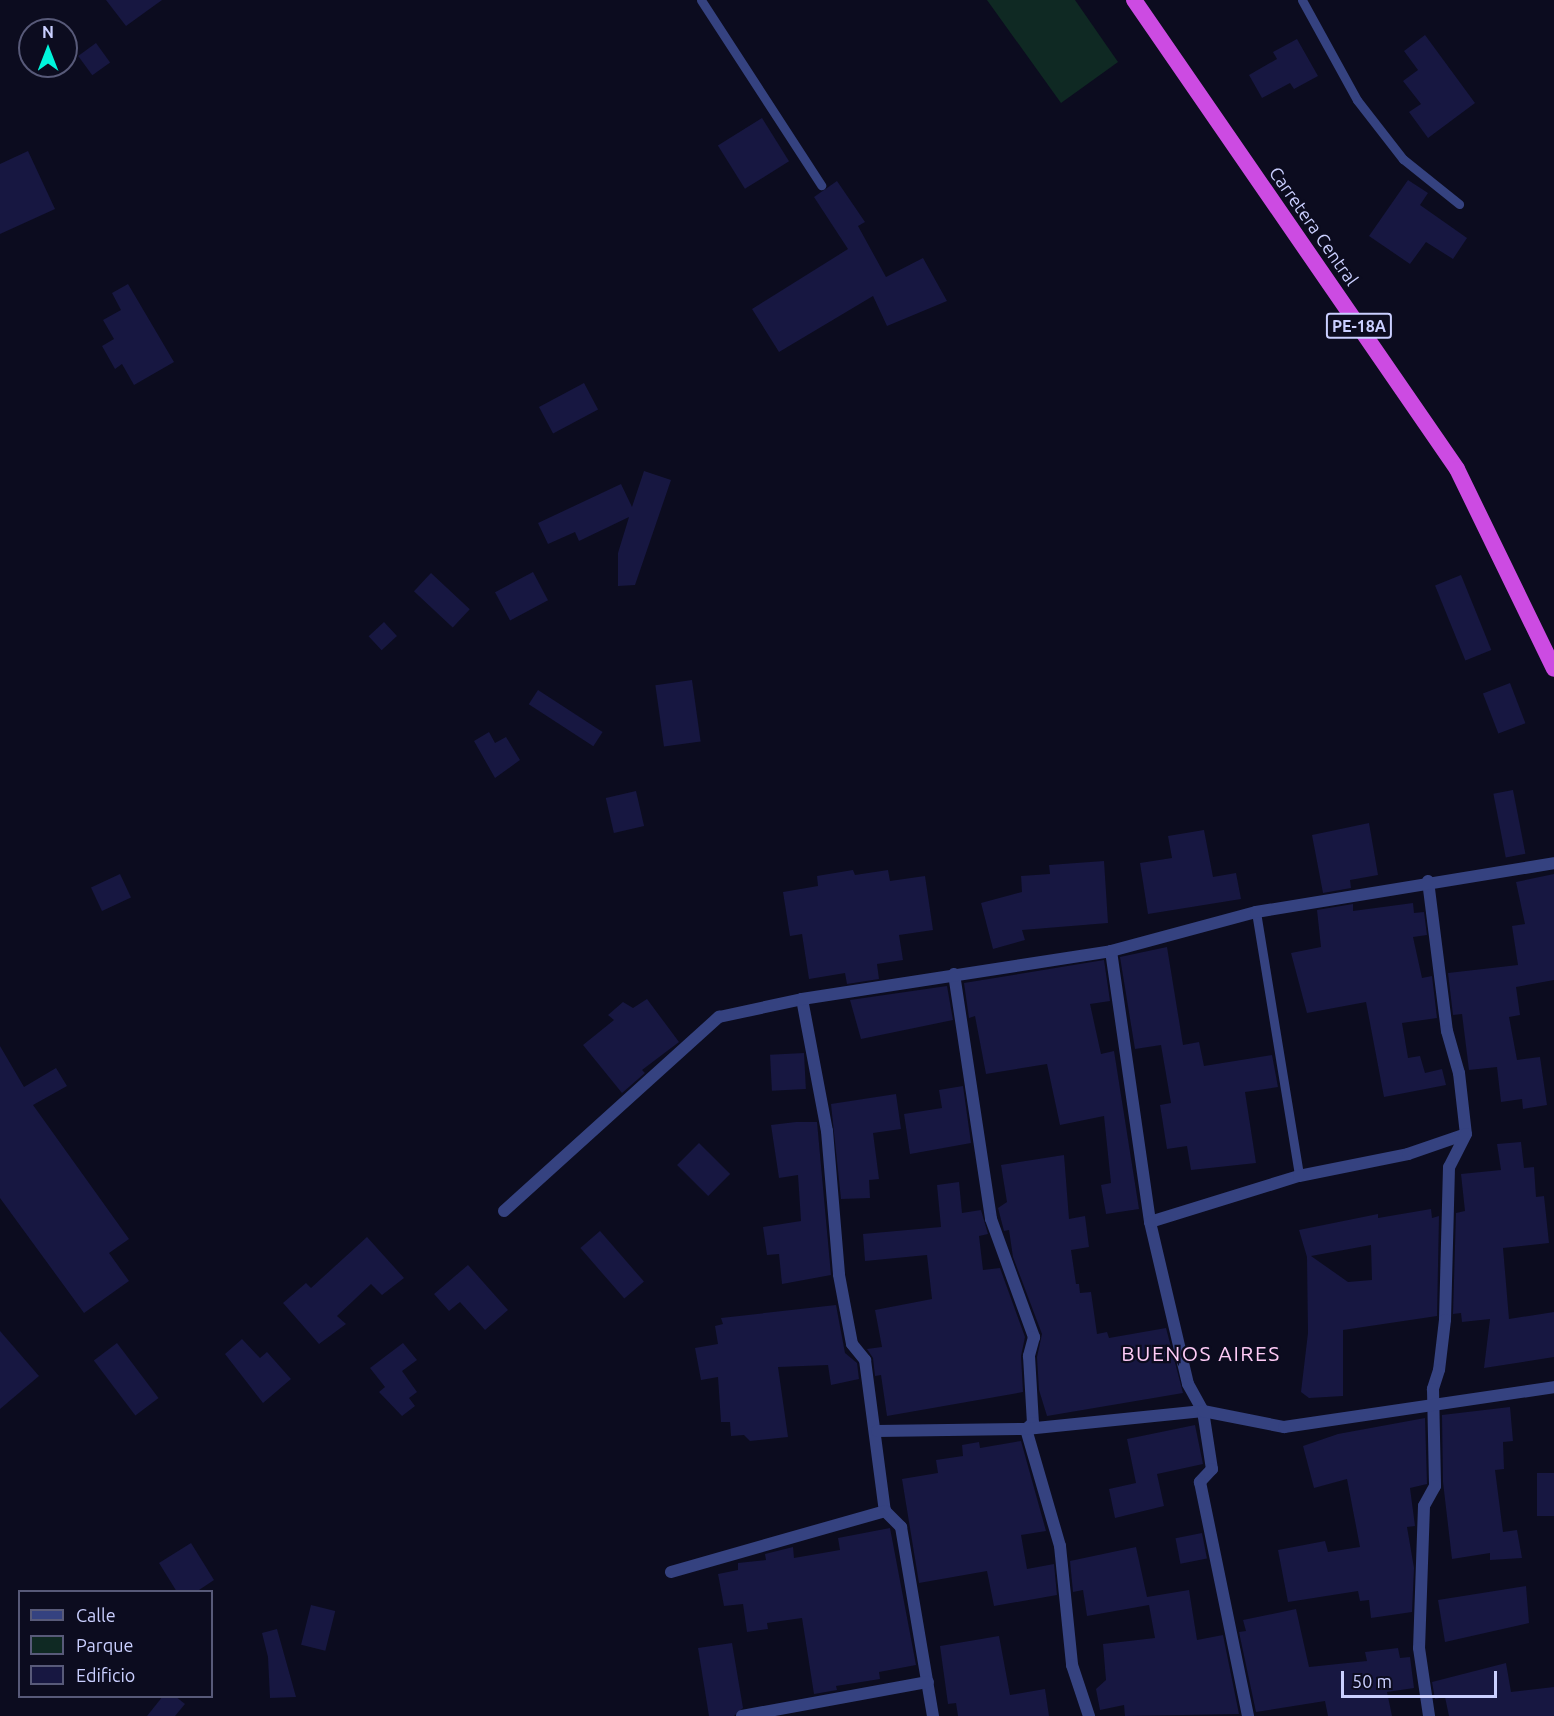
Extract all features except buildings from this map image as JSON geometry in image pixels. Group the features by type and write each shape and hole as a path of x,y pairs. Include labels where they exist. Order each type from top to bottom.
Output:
{"highway":[{"name":"Carretera Central","path":"1134,0 1457,469 1554,669"}],"street":[{"path":"504,1211 719,1017 802,999 1111,951 1256,912 1428,881 1554,863"},
{"path":"1428,881 1447,1031 1459,1073 1466,1134 1449,1167 1444,1320 1439,1370 1433,1389 1436,1403 1435,1486 1424,1506 1419,1648 1429,1716"},
{"path":"1111,951 1150,1222 1188,1384 1203,1411 1212,1468 1200,1482 1248,1716"},
{"path":"954,974 991,1219 1034,1337 1029,1356 1033,1423 1026,1429"},
{"path":"802,999 827,1131 839,1275 852,1344 865,1360 877,1431 885,1512 901,1527 933,1716"},
{"path":"1150,1222 1299,1176 1408,1154 1466,1134"},
{"path":"877,1431 1026,1429 1203,1411 1284,1427 1554,1387"},
{"path":"1026,1429 1060,1546 1072,1665 1089,1716"},
{"path":"671,1572 885,1512"},
{"path":"742,1716 928,1682"}],"lane":[{"path":"701,0 821,185"},
{"path":"1302,0 1357,100 1403,159 1458,204"},
{"path":"1256,912 1299,1176"}],"green space":[{"path":"987,0 1075,0 1118,62 1061,103"}],"district":[{"name":"BUENOS AIRES","path":"1201,1353"}]}
